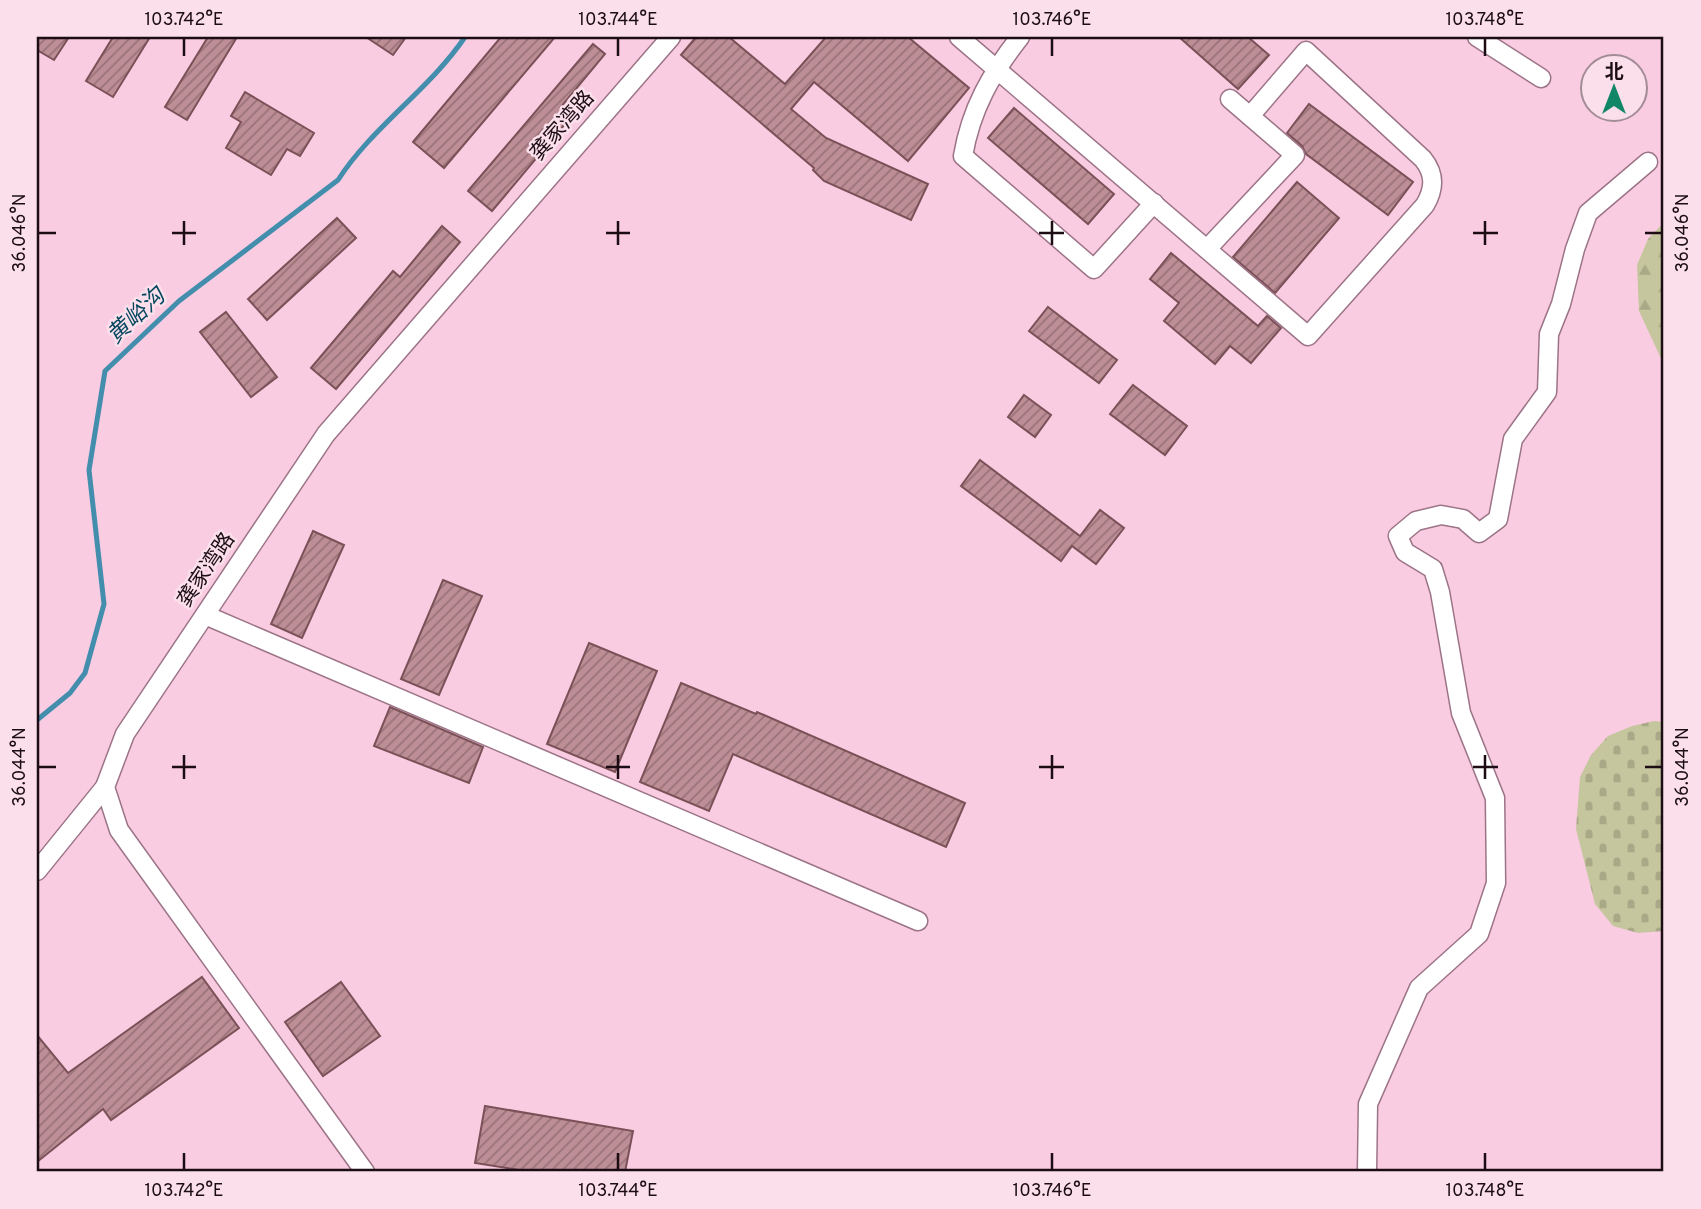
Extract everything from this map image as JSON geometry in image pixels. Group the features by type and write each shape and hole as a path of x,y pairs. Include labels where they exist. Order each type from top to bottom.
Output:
{"street":[{"name":"龚家湾路","path":"37,871 104,787 125,734 326,434 671,37"},
{"path":"959,37 1308,336 1430,196 1433,176 1423,159 1306,51 1250,116"},
{"path":"1020,37 996,68 968,128 963,156 1094,269 1154,203"},
{"path":"1477,37 1541,78"},
{"path":"1207,249 1295,155 1230,99"},
{"path":"1367,1172 1368,1104 1419,988 1479,934 1496,883 1495,798 1461,713 1440,592 1433,569 1405,551 1398,536 1416,521 1441,515 1463,519 1479,533 1498,519 1513,439 1547,391 1549,334 1561,304 1575,249 1588,213 1648,162"},
{"path":"205,615 918,921"},
{"path":"104,787 119,830 365,1172"}],"green space":[{"path":"1664,222 1664,365 1639,311 1637,265 1648,239"},
{"path":"1654,721 1664,722 1664,931 1638,933 1613,926 1595,904 1576,829 1580,777 1591,755 1608,736"}],"building":[{"path":"37,37 69,37 54,60 37,50"},
{"path":"113,37 150,37 113,97 86,81"},
{"path":"208,37 237,37 187,120 165,107"},
{"path":"366,37 406,37 393,55"},
{"path":"501,37 555,37 444,168 413,142"},
{"path":"696,37 729,37 785,84 826,37 908,37 969,88 908,161 814,82 791,109 826,138 928,184 911,220 824,181 814,168 681,55"},
{"path":"1179,37 1248,37 1269,55 1238,89"},
{"path":"593,44 605,54 560,108 571,117 492,211 468,191"},
{"path":"245,92 314,133 300,156 287,149 271,175 226,148 241,122 231,116"},
{"path":"1309,104 1413,182 1388,215 1306,154 1302,146 1287,133"},
{"path":"1014,108 1114,194 1088,224 988,138"},
{"path":"1297,182 1339,218 1275,293 1233,257"},
{"path":"337,218 356,238 267,320 248,299"},
{"path":"442,226 460,242 336,389 311,368 393,271 400,277"},
{"path":"1171,253 1258,326 1267,316 1281,328 1251,363 1230,346 1215,364 1164,321 1179,303 1150,279"},
{"path":"1048,307 1117,360 1099,383 1029,331"},
{"path":"226,312 277,377 251,397 200,332"},
{"path":"1133,385 1187,426 1165,455 1110,414"},
{"path":"1024,395 1051,415 1035,437 1008,417"},
{"path":"980,460 1080,536 1100,510 1124,528 1096,564 1072,546 1061,561 961,486"},
{"path":"313,531 344,545 302,638 271,624"},
{"path":"443,580 482,596 439,695 401,679"},
{"path":"589,643 657,671 615,772 547,744"},
{"path":"681,683 756,714 757,712 965,803 946,847 733,754 709,811 640,782"},
{"path":"390,707 483,747 469,783 374,746"},
{"path":"202,977 239,1028 111,1120 103,1109 37,1162 37,1035 68,1073"},
{"path":"341,982 380,1036 323,1076 285,1022"},
{"path":"485,1106 633,1131 625,1172 532,1172 475,1163"}],"waterway":[{"name":"黄峪沟","path":"37,720 70,693 85,673 104,604 89,470 105,371 179,301 338,180 368,142 435,74 465,37"}]}
